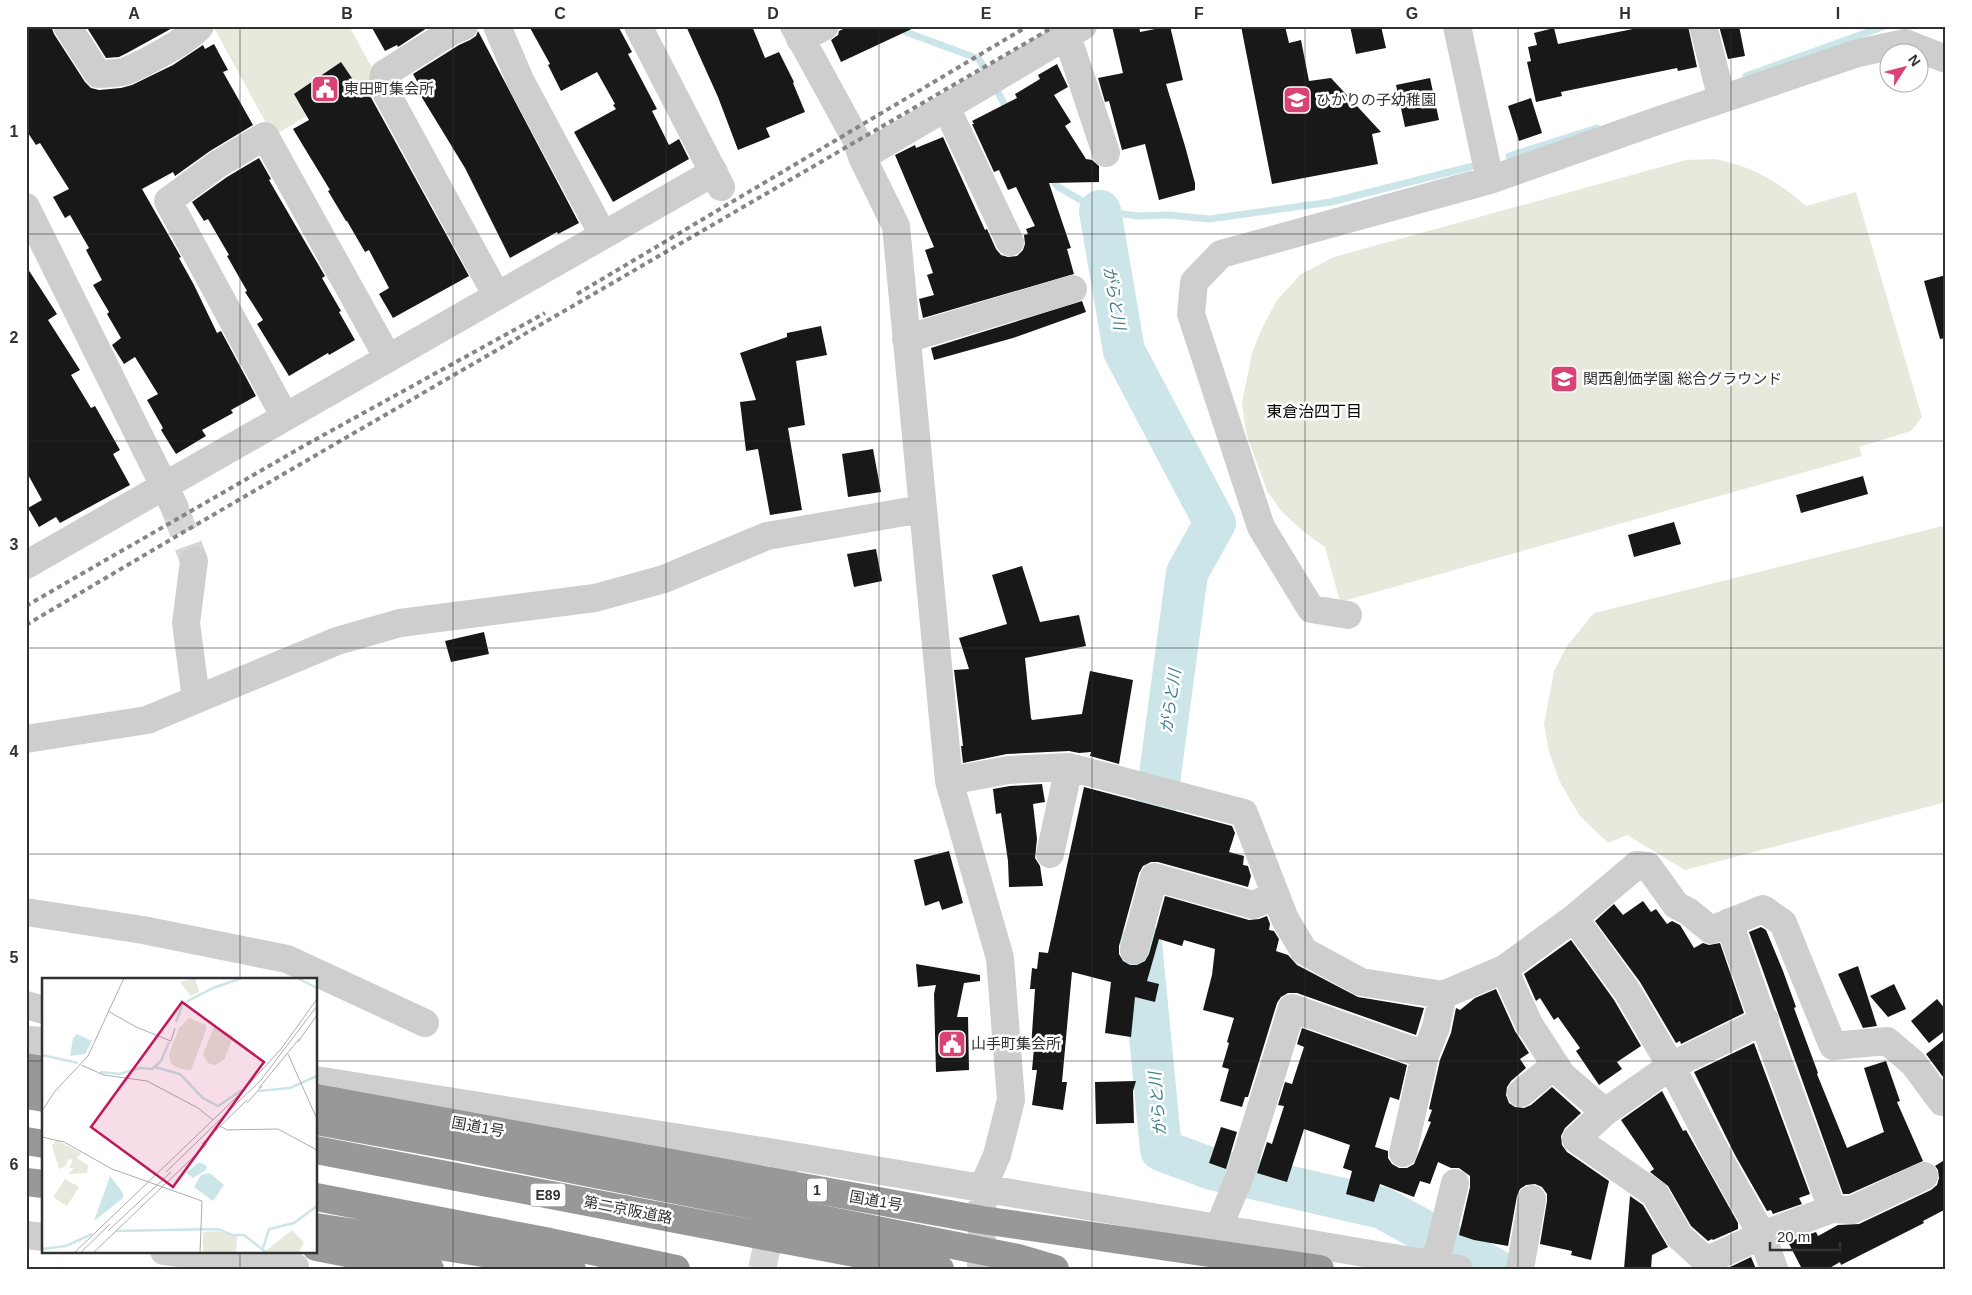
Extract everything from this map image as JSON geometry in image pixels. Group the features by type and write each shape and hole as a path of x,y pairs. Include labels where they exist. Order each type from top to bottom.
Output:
{"highway":[{"path":"26,1048 42,1051"},
{"path":"26,1067 42,1070"},
{"path":"26,1095 42,1098"},
{"name":"国道1号","path":"318,1098 982,1220 1320,1269"},
{"path":"318,1121 459,1147 1018,1258 1055,1269"},
{"path":"26,1141 42,1144"},
{"name":"第二京阪道路","path":"318,1150 940,1269"},
{"path":"26,1182 42,1184"},
{"path":"318,1197 545,1241 676,1269"},
{"path":"26,1200 42,1202"},
{"path":"318,1227 540,1262 572,1269"},
{"path":"318,1247 430,1269"}],"street":[{"path":"68,26 98,74 124,72 172,46 195,32 200,26"},
{"path":"464,26 452,31 384,74 382,86 496,296"},
{"path":"497,26 520,80 604,235"},
{"path":"26,565 169,496 285,417 604,235 718,180 638,26"},
{"path":"825,26 797,32 857,141 862,157 896,226 949,781 1000,958 1011,1100 997,1155 983,1187 980,1269"},
{"path":"1457,26 1490,180"},
{"path":"1703,26 1722,99"},
{"path":"862,157 1075,31 1106,153"},
{"path":"1348,615 1311,609 1261,527 1191,314 1194,282 1221,254 1490,180 1858,53 1905,43 1946,59"},
{"path":"946,106 1010,242"},
{"path":"285,417 168,202 218,164 266,136 388,358"},
{"path":"26,207 169,496"},
{"path":"906,339 1073,289"},
{"path":"26,739 146,720 337,641 400,623 595,598 664,578 767,536 922,509"},
{"path":"194,561 186,623 196,698"},
{"path":"949,781 1008,770 1069,767 1244,813 1285,919 1304,951 1361,982 1443,994 1504,969 1574,918 1636,865 1648,866 1676,905 1689,912 1711,930 1763,909 1783,923 1833,1046 1886,1041 1913,1064 1942,1102 1946,1102"},
{"path":"1050,854 1069,767"},
{"path":"1134,950 1154,877 1253,905 1276,895"},
{"path":"26,912 143,930 287,959 426,1023"},
{"path":"1574,918 1627,991 1671,1066 1762,1236 1774,1269"},
{"path":"1730,922 1746,974 1832,1209"},
{"path":"1504,969 1529,1024 1562,1075 1604,1112"},
{"path":"1403,1153 1425,1054 1436,1027 1443,994"},
{"path":"26,1005 42,1009"},
{"path":"1219,1227 1241,1173 1292,1008 1425,1054"},
{"path":"1764,1020 1671,1066 1604,1112 1576,1139 1655,1194 1679,1236 1706,1261 1762,1236 1832,1209 1852,1210 1924,1176"},
{"path":"26,1040 42,1041"},
{"path":"1521,1093 1556,1065"},
{"path":"318,1080 983,1187 1459,1269"},
{"path":"1430,1264 1439,1249 1455,1183"},
{"path":"1520,1269 1532,1199"},
{"path":"26,1235 42,1237"},
{"path":"172,1252 300,1268"},
{"path":"266,1252 300,1268"}],"shaded area":[{"path":"213,26 349,26 376,75 273,136"},
{"path":"1716,159 1742,166 1764,176 1785,189 1806,206 1856,192 1922,417 1911,431 1859,447 1862,456 1340,602 1325,547 1304,532 1281,511 1267,491 1246,433 1242,403 1252,353 1262,328 1277,300 1301,274 1334,257 1686,160"},
{"path":"1946,525 1946,802 1685,870 1627,835 1608,843 1579,815 1560,782 1549,752 1544,724 1554,671 1567,646 1594,613"}],"building":[{"path":"26,26 51,26 54,34 85,82 91,88 99,90 132,85 173,65 203,45 205,49 214,44 228,70 223,72 253,125 210,151 175,176 173,172 142,189 181,257 179,258 217,333 221,331 256,396 231,410 233,413 202,430 206,436 176,454 161,430 163,428 147,400 158,394 135,357 124,364 112,345 121,338 107,314 109,312 93,285 102,280 86,250 89,248 70,215 65,218 53,197 69,189 40,143 36,145 26,130"},
{"path":"86,26 176,26 119,57 106,58"},
{"path":"371,26 430,26 398,47 397,45 385,51"},
{"path":"529,26 618,26 632,52 628,54 657,109 652,111 669,145 679,139 689,159 613,202 574,132 616,109 613,105 615,104 597,72 561,91 548,65 550,64"},
{"path":"686,26 752,26 765,58 779,52 794,82 805,112 766,128 770,137 738,150 718,97"},
{"path":"849,26 918,26 841,62 831,40 838,35 839,31"},
{"path":"1112,26 1139,26 1140,32 1170,26 1183,80 1166,84 1185,146 1195,183 1195,190 1159,200 1145,144 1122,150 1109,101 1105,102 1098,78 1123,73"},
{"path":"1241,26 1285,26 1289,43 1301,40 1309,81 1331,78 1381,132 1372,134 1378,164 1272,184"},
{"path":"1350,26 1381,26 1386,48 1356,54"},
{"path":"1648,26 1688,26 1697,67 1678,71 1677,68 1561,92 1562,96 1536,102 1527,62 1531,61 1528,47 1537,45 1534,33 1554,28 1558,44"},
{"path":"1719,26 1739,26 1745,56 1728,59"},
{"path":"478,31 579,223 558,234 557,232 510,258 465,168 421,96 424,94 413,74 470,40 476,36"},
{"path":"341,62 360,90 367,85 368,92 469,276 393,318 379,294 389,288 369,250 365,252 293,129 309,120 294,94"},
{"path":"1057,64 1068,87 1054,95 1071,122 1065,126 1086,159 1092,160 1099,166 1099,182 1049,183 1071,248 1067,249 1074,274 923,318 919,299 934,295 927,275 933,273 925,250 934,247 895,155 915,145 916,148 943,137 985,230 987,229 996,249 1001,255 1008,257 1017,256 1023,250 1025,244 1024,235 1028,234 1026,229 1035,226 1016,187 1008,190 999,170 994,172 972,121 1017,98 1015,94 1040,79 1038,75"},
{"path":"1430,78 1439,120 1405,127 1396,85"},
{"path":"1531,98 1542,133 1519,141 1508,106"},
{"path":"259,158 271,179 269,180 325,276 322,278 355,340 329,355 328,353 289,376 257,324 263,320 245,292 247,291 227,256 229,255 208,219 204,221 192,202 227,177"},
{"path":"26,266 57,314 48,320 80,370 71,375 91,408 95,406 120,450 113,454 130,485 60,523 56,517 39,527 28,508 42,500 26,471"},
{"path":"1946,275 1946,338 1940,339 1924,281"},
{"path":"1082,301 1086,312 1013,338 934,360 931,348"},
{"path":"821,326 827,355 796,361 805,425 788,428 802,510 770,515 758,449 746,451 740,402 756,400 740,353 787,337 787,333"},
{"path":"873,449 881,492 848,497 842,454"},
{"path":"1863,476 1868,494 1801,513 1796,495"},
{"path":"1674,522 1681,544 1634,557 1628,535"},
{"path":"876,549 882,581 854,587 847,554"},
{"path":"1022,566 1040,622 1079,615 1086,646 1025,658 1031,718 1032,720 1082,714 1090,671 1133,680 1119,764 1090,756 1091,752 1079,753 1069,751 1007,754 963,763 961,746 963,746 954,670 969,669 959,638 1007,624 992,575"},
{"path":"484,632 489,654 451,662 445,641"},
{"path":"1042,784 1045,802 1033,804 1037,839 1035,858 1040,866 1043,886 1009,887 1008,861 1001,813 996,814 993,789"},
{"path":"1084,787 1232,826 1235,833 1229,852 1244,856 1243,865 1248,866 1251,876 1248,887 1158,862 1151,862 1143,866 1139,873 1119,946 1119,954 1123,961 1130,965 1137,965 1145,961 1149,954 1165,896 1249,920 1267,916 1270,924 1269,930 1274,931 1279,939 1276,951 1288,955 1297,965 1358,997 1424,1008 1416,1035 1297,993 1288,993 1281,997 1277,1003 1248,1097 1245,1097 1242,1107 1220,1101 1229,1069 1222,1067 1234,1018 1203,1010 1212,975 1215,949 1184,940 1182,946 1159,939 1147,981 1159,984 1155,1002 1135,997 1131,1037 1105,1033 1111,982 1072,972 1062,1082 1067,1082 1063,1110 1032,1105 1037,1070 1032,1070 1034,1048 1031,1048 1035,989 1030,989 1032,968 1037,969 1039,952 1048,953"},
{"path":"949,851 963,903 942,910 939,901 925,906 914,860"},
{"path":"1643,901 1651,912 1656,909 1667,924 1672,921 1680,925 1694,948 1703,943 1709,945 1720,943 1744,1013 1681,1044 1680,1041 1676,1043 1640,982 1595,921 1614,904 1623,915"},
{"path":"1761,927 1766,930 1783,971 1817,1074 1847,1148 1884,1132 1864,1068 1886,1061 1900,1101 1897,1102 1923,1161 1849,1194 1843,1194 1749,932"},
{"path":"1571,940 1614,1000 1641,1046 1617,1062 1622,1069 1599,1085 1576,1051 1580,1048 1558,1017 1554,1020 1540,998 1536,1001 1524,974"},
{"path":"916,964 980,975 980,981 964,983 957,1017 968,1017 969,1070 936,1072 934,994 936,985 918,987"},
{"path":"1858,966 1877,1026 1863,1028 1838,974"},
{"path":"1894,984 1906,1009 1888,1017 1870,996"},
{"path":"1496,989 1515,1031 1529,1053 1520,1059 1526,1068 1507,1087 1506,1095 1509,1103 1515,1107 1524,1108 1531,1105 1552,1087 1581,1113 1565,1128 1561,1136 1562,1145 1567,1152 1609,1181 1591,1260 1571,1255 1572,1251 1540,1244 1547,1194 1542,1187 1535,1184 1526,1185 1520,1189 1508,1246 1474,1240 1459,1235 1470,1187 1470,1176 1459,1168 1451,1168 1438,1162 1430,1184 1420,1181 1414,1197 1380,1184 1374,1202 1346,1194 1352,1171 1343,1168 1350,1145 1304,1129 1287,1182 1257,1173 1267,1142 1272,1144 1284,1106 1278,1105 1285,1082 1292,1084 1304,1047 1297,1044 1302,1028 1407,1065 1399,1100 1390,1097 1375,1147 1388,1151 1388,1158 1392,1164 1399,1168 1407,1168 1414,1164 1431,1122 1428,1121 1432,1110 1429,1109 1440,1060 1451,1033 1456,1008 1460,1010 1475,998"},
{"path":"1937,999 1946,1010 1946,1030 1929,1043 1911,1021"},
{"path":"1946,1038 1946,1081 1926,1054"},
{"path":"1754,1043 1810,1194 1799,1198 1802,1204 1773,1214 1771,1210 1767,1211 1735,1155 1694,1072"},
{"path":"1136,1081 1133,1091 1134,1123 1096,1124 1095,1082"},
{"path":"1662,1091 1683,1131 1686,1130 1738,1223 1738,1229 1708,1241 1691,1226 1668,1186 1650,1172 1654,1169 1621,1120"},
{"path":"1221,1127 1237,1132 1226,1169 1209,1163"},
{"path":"1946,1159 1946,1209 1923,1221 1924,1223 1841,1265 1840,1262 1828,1269 1802,1269 1788,1242 1816,1232 1818,1236 1838,1225 1859,1224 1931,1190 1937,1185 1939,1178 1938,1170 1935,1166"},
{"path":"1630,1196 1643,1205 1668,1247 1652,1255 1651,1269 1624,1269"},
{"path":"1751,1257 1756,1269 1726,1269"}],"waterway":[{"name":"がらと川","path":"901,26 906,32 979,59 988,76"},
{"path":"1746,76 1885,26"},
{"name":"がらと川","path":"994,85 1008,111"},
{"path":"1509,156 1597,128"},
{"path":"1050,177 1058,187 1100,211 1138,216 1169,215 1209,219 1331,202 1473,166"},
{"name":"がらと川","path":"1100,211 1124,351 1215,523 1187,573 1152,835"},
{"name":"がらと川","path":"1141,943 1161,1150 1212,1169 1382,1208 1494,1269"}],"tunnel":[{"path":"174,506 194,561"},
{"path":"762,1269 787,1155"}],"railway":[{"path":"577,294 1028,26"},
{"path":"26,625 1055,26"},
{"path":"26,606 309,443 545,313"}],"place":[{"name":"東田町集会所","path":"325,89"},
{"name":"ひかりの子幼稚園","path":"1297,100"},
{"name":"関西創価学園 総合グラウンド","path":"1564,379"},
{"name":"山手町集会所","path":"952,1044"}],"district":[{"name":"東倉治四丁目","path":"1314,411"}]}
